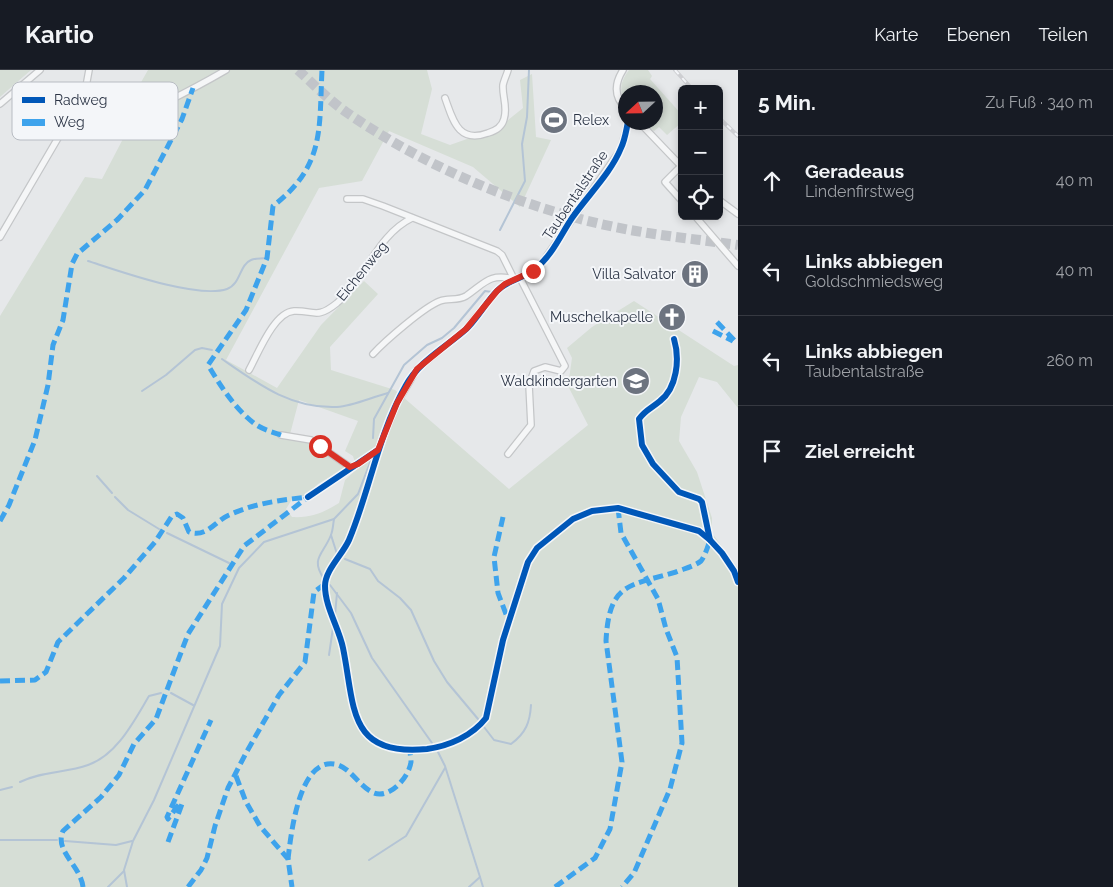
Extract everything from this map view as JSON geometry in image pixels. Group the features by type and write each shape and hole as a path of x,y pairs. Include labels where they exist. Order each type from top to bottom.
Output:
{"street":[{"path":"26,82 40,70"},
{"path":"178,95 226,70"},
{"path":"445,98 454,122 464,133 479,136 494,131 504,121 506,106 503,85 508,70"},
{"path":"618,97 616,86 620,71"},
{"path":"0,104 12,94"},
{"name":"Taubentalstraße","path":"350,467 358,464 378,450 397,403 412,376 422,365 466,329 497,291 517,278 533,271 553,249 572,218 621,149 626,130"},
{"path":"646,130 678,163"},
{"path":"0,237 57,140"},
{"path":"678,169 665,182 678,197"},
{"path":"347,199 363,200 498,251 517,278 565,366 561,371 545,367 534,371 529,385 531,425 508,454"},
{"path":"723,203 738,214"},
{"name":"Eichenweg","path":"249,370 276,321 282,315 294,311 318,314 337,303 355,284 377,249 403,222 412,218"},
{"path":"698,220 738,266"},
{"path":"373,354 387,339 440,302 466,296 487,280 502,276 517,278"},
{"path":"280,435 311,440 350,467 308,497"}],"shaded area":[{"path":"0,70 31,70 17,82 12,82 12,87 0,97"},
{"path":"148,70 427,70 432,89 421,134 450,145 498,128 523,108 520,80 532,74 536,137 551,140 520,207 473,167 389,131 362,181 319,188 226,360 277,388 321,325 364,281 378,294 330,347 331,370 395,390 509,489 588,425 568,386 572,358 567,348 592,327 634,301 734,366 738,365 738,408 717,382 699,377 681,417 679,441 697,472 712,518 712,533 738,568 738,887 0,887 0,316 85,177 102,179 122,140 178,140 178,82 141,82","holes":["299,400 358,421 345,451 353,456 357,469 345,480 339,503 317,514 305,517 292,517 286,509 294,496 306,496 318,484 348,466 310,441 289,438"]},
{"path":"629,70 648,70 652,76 650,79 655,85 621,85"},
{"path":"663,94 678,110 678,125 667,135 662,130"}],"waterway":[{"path":"500,230 525,181 522,144 527,117 529,70"},
{"path":"88,261 178,287 214,291 232,287 247,262 266,258"},
{"path":"373,438 374,419 404,365 427,345 442,338 454,328 485,291 492,292"},
{"path":"142,391 166,375 195,350 202,348 212,350"},
{"path":"222,359 262,386 305,404 320,407 337,407 388,393"},
{"path":"127,887 124,870 133,841 154,800 220,646 222,604 239,568 264,542 334,519 358,494 371,460"},
{"path":"97,476 112,493"},
{"path":"115,497 128,510 159,529"},
{"path":"324,579 320,572 318,561 331,535 334,519"},
{"path":"167,533 229,563"},
{"path":"331,535 337,554"},
{"path":"345,559 370,569 378,581 400,598 411,610 434,661 447,682 478,719"},
{"path":"330,585 351,613 372,658 432,743"},
{"path":"335,615 337,593"},
{"path":"329,655 334,621"},
{"path":"20,782 28,778 80,768 108,754 124,736 149,696 161,693"},
{"path":"171,693 193,705"},
{"path":"484,727 494,740 511,744 526,727 530,717 531,705"},
{"path":"438,752 445,766 480,877 469,887"},
{"path":"369,860 406,836 445,768"},
{"path":"0,790 12,787"},
{"path":"0,840 57,840"},
{"path":"65,841 116,845 132,841"},
{"path":"108,887 124,871"},
{"path":"480,877 483,887"}],"tunnel":[{"path":"298,70 340,107 378,133 412,153 485,187 522,201 598,223 649,233 738,245"}],"railway":[{"path":"675,70 688,85"},
{"path":"723,122 738,136"}],"marked path":[{"path":"281,435 255,424 248,418 228,396 208,365 246,310 267,258 273,206 290,191 311,161 319,128 322,70"},
{"path":"178,127 193,88"},
{"path":"0,521 9,505 35,440 48,385 53,345 63,320 72,264 77,254 118,219 145,190 171,140"},
{"path":"717,322 735,341"},
{"path":"713,331 733,341"},
{"path":"0,681 35,680 46,672 58,642 124,578 155,542 172,516 177,514 183,518 189,532 201,533 229,515 249,508 278,501 308,497"},
{"path":"83,887 78,872 62,845 63,831 101,797 119,775 134,744 156,719 188,634 244,546 308,497"},
{"path":"618,508 621,533 658,599 666,629 677,657 682,743 670,789 634,873 622,887"},
{"path":"503,517 494,557 498,593 509,622"},
{"path":"555,887 595,858 610,829 622,762 606,641 611,608 617,597 624,590 692,566 701,561 710,540"},
{"path":"188,887 201,870 207,858 215,826 228,788 246,753 279,695 305,662 314,592 325,584"},
{"path":"168,842 182,804 180,803 168,819 167,817 211,720"},
{"path":"288,859 299,800 312,773 322,766 334,764 350,772 374,793 386,793 398,785 407,774 411,762 410,750"},
{"path":"236,776 246,802 260,826 288,859 292,887"}],"cycle path":[{"path":"626,130 617,157 599,184 572,218 546,258 525,276 501,287 469,327 417,370 410,378 396,405 381,443 349,540 331,568 325,586 327,602 343,648 354,708 368,736 382,745 401,749 427,749 444,745 460,739 474,730 486,718 503,640 528,562 537,548 573,519 592,511 618,508 699,531 722,553 734,571 738,582"},
{"path":"674,339 677,355 676,373 666,395 639,419 642,445 653,464 679,492 699,499 702,502 710,540"},
{"path":"308,497 378,450"}],"place":[{"name":"Relex","path":"554,120"},
{"name":"Villa Salvator","path":"695,274"},
{"name":"Muschelkapelle","path":"672,317"},
{"name":"Waldkindergarten","path":"636,381"}],"route":[{"path":"320,446 350,467 358,464 378,450 397,403 407,383 417,369 466,329 505,284 533,271"}]}
